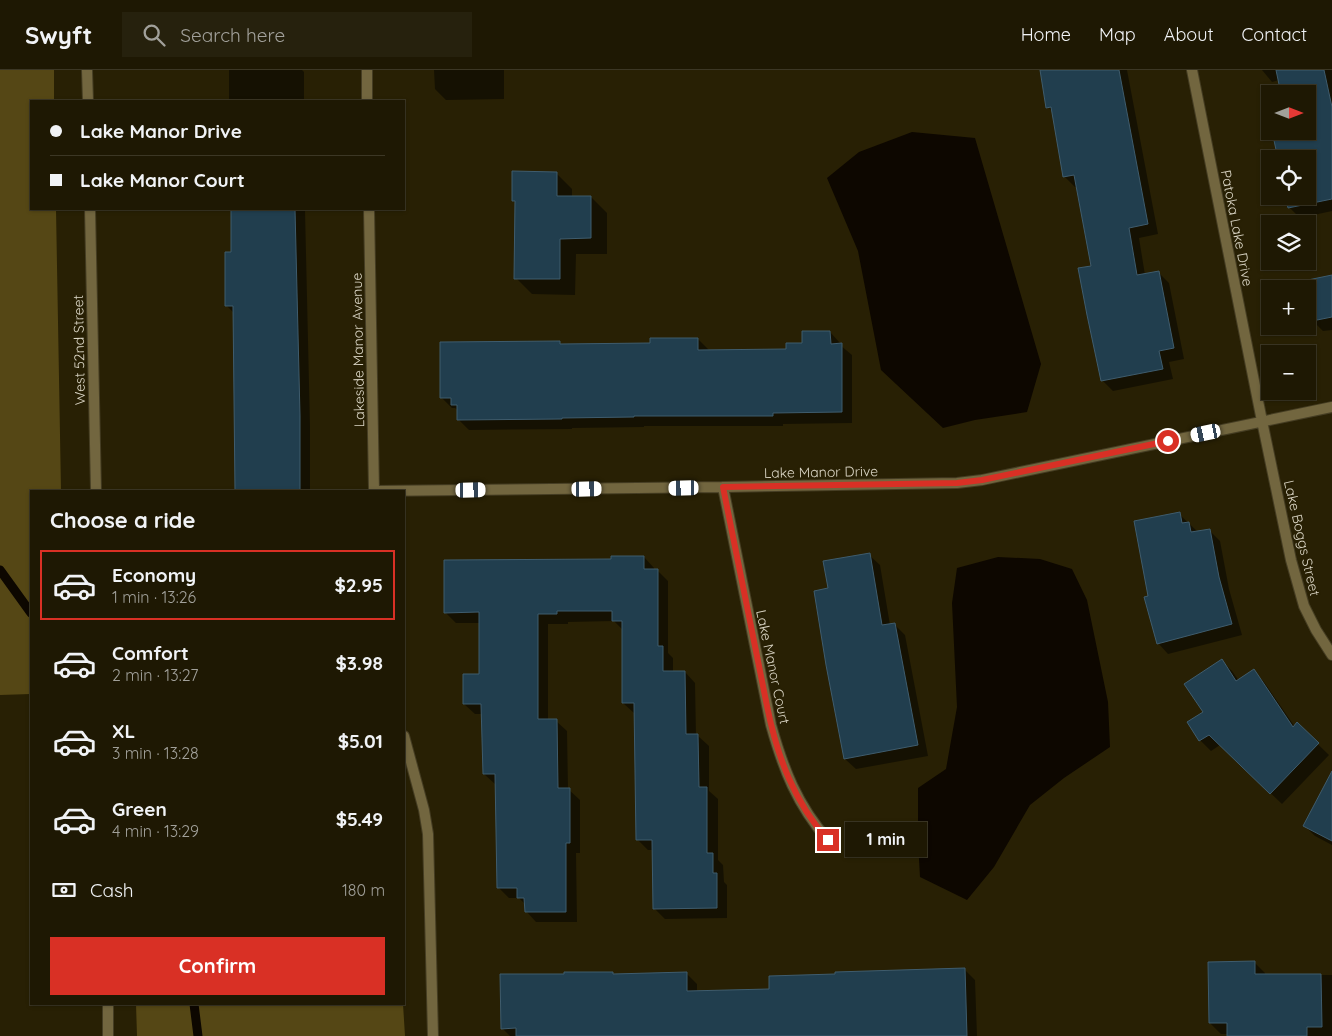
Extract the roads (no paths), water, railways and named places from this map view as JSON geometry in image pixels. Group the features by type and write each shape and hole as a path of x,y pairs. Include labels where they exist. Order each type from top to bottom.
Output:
{"street":[{"path":"87,70 88,100"},
{"path":"367,70 367,100"},
{"name":"Patoka Lake Drive","path":"1192,70 1262,421"},
{"name":"West 52nd Street","path":"90,210 96,490"},
{"name":"Lakeside Manor Avenue","path":"369,210 374,490"},
{"name":"Lake Manor Drive","path":"405,491 723,487 974,481 1332,407"},
{"name":"Lake Boggs Street","path":"1262,421 1291,560 1304,606 1332,655"},
{"name":"Lake Manor Court","path":"723,487 775,741 795,794 816,827 828,840"},
{"path":"405,740 424,810 428,834 432,1036"},
{"path":"108,1005 108,1036"}],"waterway":[{"path":"0,570 30,612"},
{"path":"194,1005 198,1036"}]}
